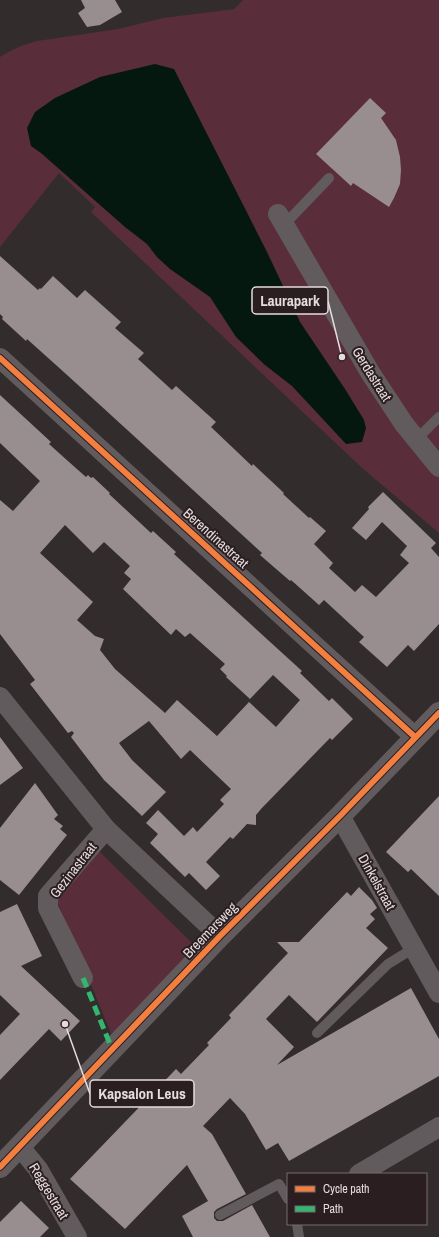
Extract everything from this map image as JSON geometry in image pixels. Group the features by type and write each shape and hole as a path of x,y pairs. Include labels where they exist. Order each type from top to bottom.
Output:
{"street":[{"name":"Gerdastraat","path":"281,219 371,374 404,424 439,466"},
{"name":"Berendinastraat","path":"0,358 415,737"},
{"name":"Gezinastraat","path":"0,697 106,829 220,936"},
{"name":"Breemarsweg","path":"0,1167 220,936 340,816 439,712"},
{"name":"Dinkelstraat","path":"340,816 439,993"},
{"name":"Gezinastraat","path":"83,978 48,908 48,896 106,829"},
{"path":"361,1173 439,1127"},
{"name":"Reggestraat","path":"20,1147 38,1169 77,1237"}],"lane":[{"path":"281,219 329,178"},
{"path":"417,439 439,417"},
{"path":"317,1034 388,964 414,948"},
{"path":"220,1215 279,1184 287,1197"},
{"path":"297,1225 299,1237"}],"shaded area":[{"path":"243,0 439,0 439,533 362,468 91,212 95,207 59,173 0,247 0,57 37,41 118,29 163,18 234,9"},
{"path":"155,64 174,69 267,252 300,322 364,420 366,428 362,442 346,444 292,386 265,365 236,337 210,297 170,269 157,257 147,244 125,227 41,153 31,146 27,128 35,112 55,98 100,77"},
{"path":"98,850 194,945 192,951 112,1036 56,899"}],"building":[{"path":"81,0 115,0 122,12 100,25 87,27 78,13 85,8"},
{"path":"370,98 386,113 381,118 396,140 400,157 400,184 389,207 353,183 351,186 316,154"},
{"path":"0,256 38,290 40,288 41,289 53,276 77,298 85,290 121,322 115,328 144,353 138,359 172,390 176,386 216,422 211,427 252,466 253,464 309,518 310,517 326,531 314,544 333,563 329,568 355,592 362,585 376,597 409,563 400,555 407,546 382,522 366,540 352,528 369,509 368,507 383,492 436,543 431,548 439,557 439,624 414,651 408,645 387,667 359,642 364,637 324,600 319,605 260,555 262,553 66,374 2,319 3,317 0,314"},
{"path":"0,395 51,442 49,444 69,462 86,477 88,475 91,478 93,477 151,533 153,531 176,552 174,554 302,671 300,673 329,701 332,698 353,719 332,740 330,738 261,809 256,815 256,825 247,824 233,839 230,837 206,862 220,876 206,890 189,873 185,877 150,843 158,834 146,823 158,810 184,836 193,827 197,832 224,804 220,800 231,789 190,750 181,759 149,721 119,743 132,760 166,792 142,816 104,780 71,737 74,733 72,731 68,733 30,684 35,680 0,634 0,500 13,511 40,481 0,443","holes":["65,525 93,553 104,542 130,566 124,573 131,579 123,589 171,635 176,629 185,637 190,633 225,664 220,669 227,676 226,677 250,699 273,675 300,700 276,727 249,702 217,736 177,700 165,713 115,669 100,650 104,639 95,636 77,620 93,602 40,553"]},
{"path":"0,737 23,768 0,785"},
{"path":"35,783 58,815 54,819 63,826 60,829 67,835 19,895 0,880 0,828"},
{"path":"439,796 439,896 411,869 408,872 386,852"},
{"path":"359,887 372,900 377,908 370,914 375,919 366,928 388,948 317,1022 289,995 266,1019 294,1047 277,1065 411,988 439,1039 439,1076 289,1161 278,1143 266,1150 245,1114 230,1098 203,1126 212,1134 246,1194 217,1209 214,1212 214,1218 217,1221 223,1221 252,1205 270,1237 193,1237 182,1216 208,1201 187,1165 125,1229 70,1179 176,1069 181,1074 209,1045 207,1043 231,1018 229,1015 288,953 277,942 299,942 347,892 351,896"},
{"path":"17,904 42,956 21,966 80,1021 61,1041 49,1029 0,1080 0,1035 20,1014 0,995 0,912"},
{"path":"21,1201 49,1228 40,1237 0,1237 0,1222"}],"marked path":[{"path":"83,978 112,1049"}],"cycle path":[{"path":"0,358 415,737"},
{"path":"0,1167 220,936 340,816 439,713"}],"place":[{"name":"Laurapark","path":"342,357"},
{"name":"Kapsalon Leus","path":"65,1024"}]}
